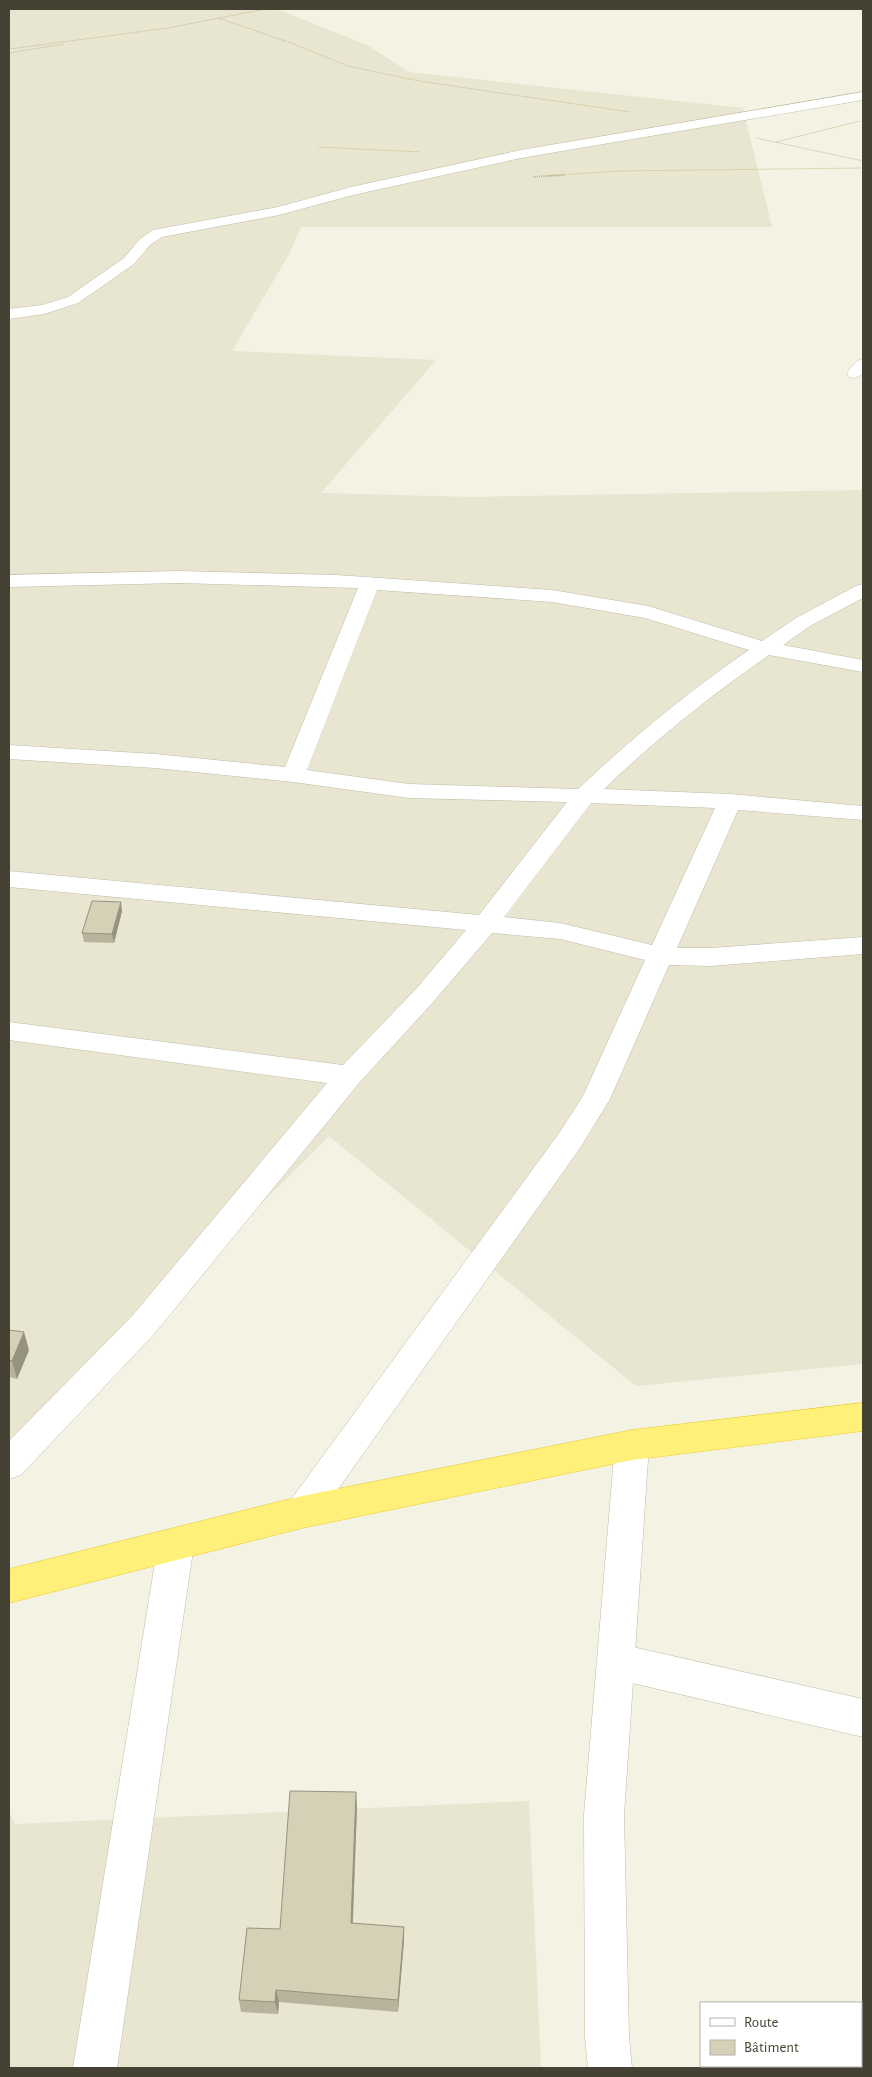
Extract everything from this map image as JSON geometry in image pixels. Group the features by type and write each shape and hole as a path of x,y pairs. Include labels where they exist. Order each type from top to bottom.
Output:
{"highway":[{"path":"9,1586 302,1512 632,1445 863,1417"}],"street":[{"path":"9,314 44,308 73,300 129,261 145,242 158,233 279,211 351,191 521,154 863,96"},
{"path":"9,582 179,578 370,583 562,598 648,612 764,648 863,666"},
{"path":"293,775 370,583"},
{"path":"9,1464 144,1324 349,1076 425,995 485,925 586,795 637,745 712,685 803,622 863,590"},
{"path":"9,752 155,761 293,775 409,790 730,801 863,812"},
{"path":"302,1512 570,1140 596,1099 662,956 730,801"},
{"path":"9,879 560,931 662,956 711,957 863,946"},
{"path":"9,1031 349,1076"},
{"path":"610,2068 607,2037 604,1815 632,1445"},
{"path":"95,2068 176,1544"},
{"path":"615,1661 863,1718"}],"path":[{"path":"9,53 265,9"},
{"path":"218,18 291,43 348,66 419,81 633,112"},
{"path":"9,49 131,33"},
{"path":"776,142 863,120"},
{"path":"752,137 863,161"},
{"path":"527,177 620,171 863,168"}],"shaded area":[{"path":"9,9 277,9 367,45 409,72 743,108 772,227 301,227 289,254 232,351 436,360 321,493 471,497 863,490 863,1364 636,1386 329,1136 9,1456"},
{"path":"529,1801 541,2068 9,2068 9,1812 15,1824"}],"building":[{"path":"92,901 121,902 112,934 82,933"},
{"path":"9,1330 24,1332 12,1361 9,1360"},
{"path":"290,1791 356,1792 351,1923 404,1927 398,2000 276,1990 275,2002 239,2000 247,1928 280,1929"}]}
